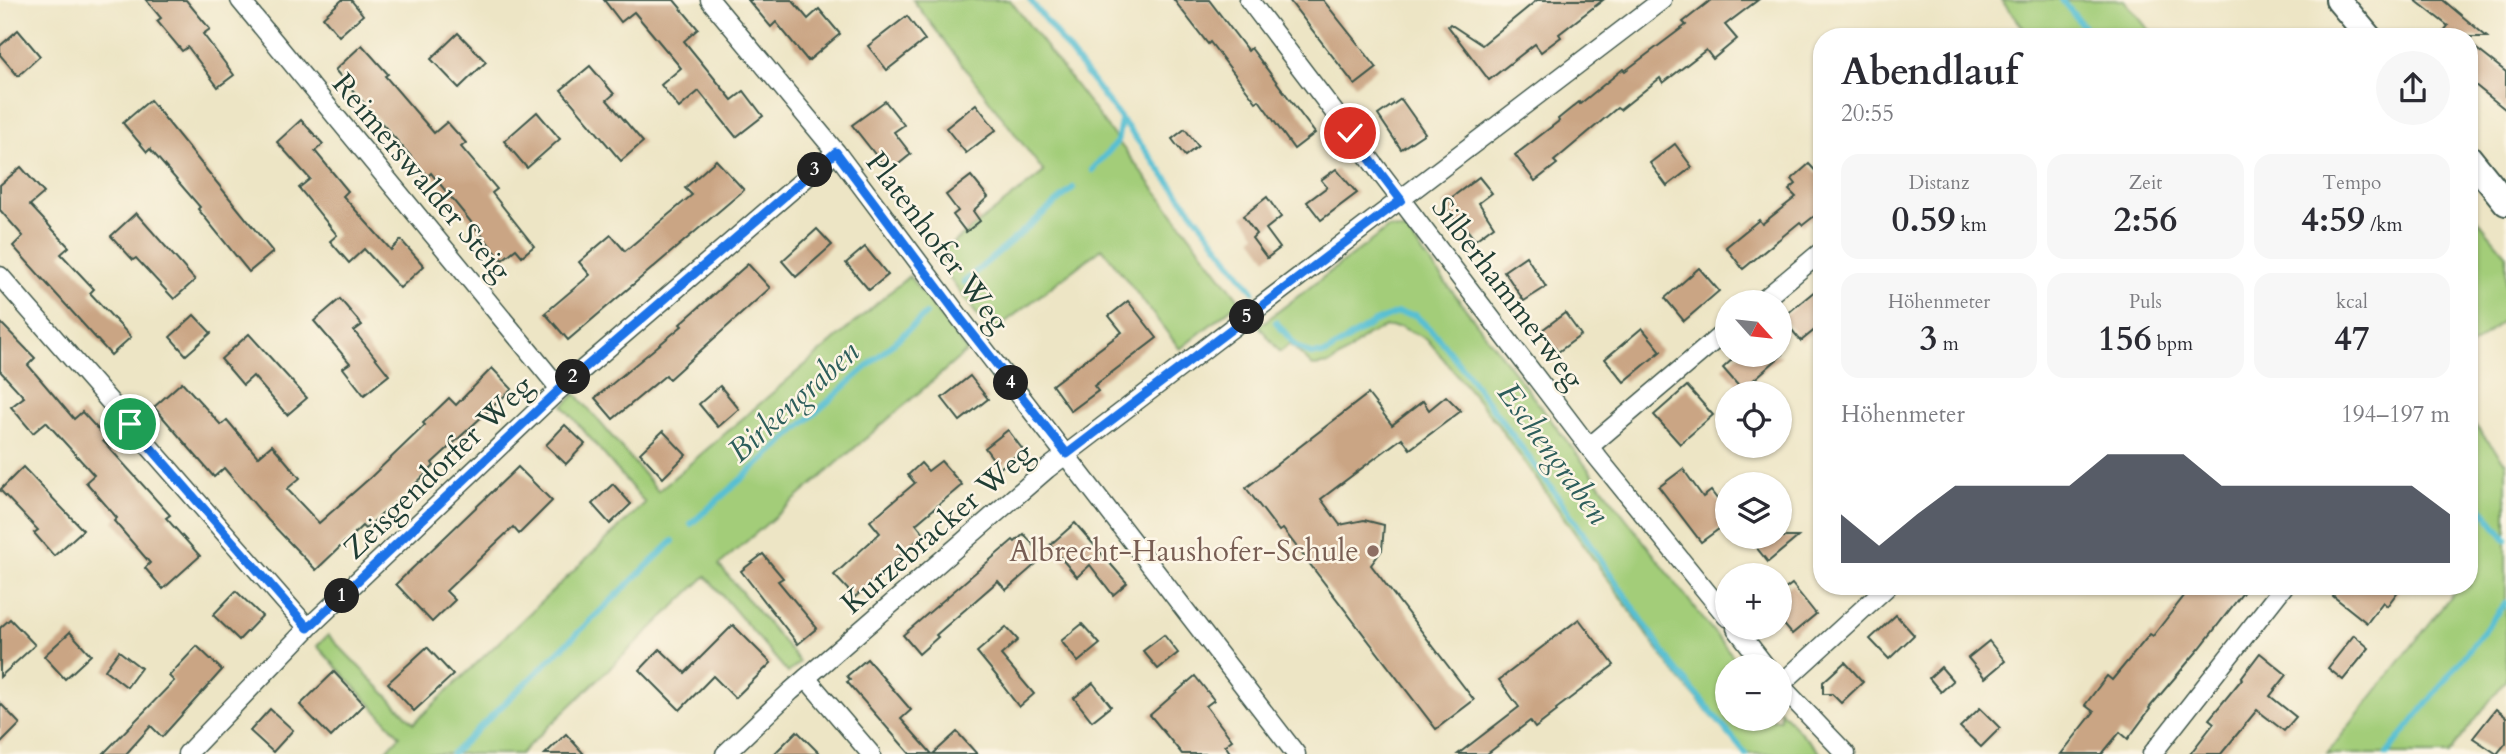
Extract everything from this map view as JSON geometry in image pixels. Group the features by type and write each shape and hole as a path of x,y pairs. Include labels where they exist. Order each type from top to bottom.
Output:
{"main road":[{"path":"2349,4 2364,28"},
{"path":"2478,168 2506,203"}],"street":[{"name":"Reimerswalder Steig","path":"240,0 560,389"},
{"name":"Platenhofer Weg","path":"710,0 836,152 967,328 1067,454 1296,754"},
{"name":"Silberhammerweg","path":"1249,0 1589,447 1715,602"},
{"name":"Kurzebracker Weg","path":"725,754 806,678 1067,454 1662,0"},
{"name":"Zeisgendorfer Weg","path":"187,754 308,628 560,389 836,152"},
{"path":"1776,290 1813,259"},
{"path":"0,276 308,628"},
{"path":"1589,447 1715,340"},
{"path":"1792,674 1878,595"},
{"path":"2152,754 2277,595"},
{"path":"1745,640 1756,654"},
{"path":"806,678 871,754"},
{"path":"1792,698 1846,754"}],"green space":[{"path":"913,0 1010,0 1240,301 1180,349 1102,248 991,333 934,258 1044,172"},
{"path":"2001,0 2124,0 2147,28 2024,28"},
{"path":"2478,220 2506,254 2506,318 2478,341"},
{"path":"1388,228 1406,231 1715,634 1715,640 1720,640 1731,654 1715,654 1715,720 1673,671 1495,421 1427,339 1401,327 1386,327 1367,335 1330,364 1313,366 1290,344 1280,352 1259,326"},
{"path":"909,276 967,351 719,565 800,662 788,673 706,576 520,754 383,754 400,736 317,646 328,635 414,723 645,503 563,406 576,394 658,491"},
{"path":"2478,429 2506,463 2506,680 2448,754 2327,754 2452,595 2478,595"},
{"path":"1792,723 1821,754 1744,754 1724,731 1792,731"}],"building":[{"path":"146,0 186,0 210,29 203,34 234,75 218,87 188,47 182,51 157,21 161,18"},
{"path":"342,0 351,0 363,15 339,36 323,17"},
{"path":"604,0 674,0 698,29 684,41 732,100 744,91 763,116 736,137 699,91 679,108 661,85 681,68 634,12 621,22"},
{"path":"748,0 792,0 808,19 819,9 840,34 808,61 776,22 771,27"},
{"path":"1174,0 1209,0 1248,51 1251,48 1315,133 1294,149 1259,100 1256,102"},
{"path":"1289,0 1323,0 1377,68 1355,85"},
{"path":"1537,0 1603,0 1559,34 1561,37 1541,52 1535,44 1489,80 1448,26 1450,24 1482,45"},
{"path":"1711,0 1758,0 1725,25 1737,39 1713,59 1706,50 1663,83 1660,78 1620,110 1617,108 1554,161 1557,164 1535,181 1515,155 1579,102 1580,104 1623,69 1625,71 1686,25 1683,22"},
{"path":"2415,0 2443,0 2476,28 2446,28 2448,26"},
{"path":"907,16 925,40 887,70 868,46"},
{"path":"2478,29 2487,37 2478,37"},
{"path":"18,30 40,56 18,76 0,55 0,46"},
{"path":"458,33 486,62 459,88 431,59"},
{"path":"362,45 434,133 447,122 466,143 461,147 497,189 492,193 534,246 522,256 516,249 502,260 431,173 428,176 335,70"},
{"path":"2478,50 2506,72 2506,110 2478,87"},
{"path":"590,66 614,94 607,100 643,142 621,161 561,90"},
{"path":"1401,99 1425,133 1401,149 1378,115"},
{"path":"150,100 273,252 249,272 198,209 200,207 150,149 147,152 123,123"},
{"path":"885,101 904,125 894,132 911,154 889,172 852,125"},
{"path":"976,104 996,130 966,153 946,128"},
{"path":"537,112 560,139 527,168 504,141"},
{"path":"301,120 323,144 315,151 348,191 343,196 391,250 401,240 424,266 400,288 364,249 349,263 330,241 337,235 299,188 310,179 277,142"},
{"path":"1185,129 1198,146 1185,156 1172,139"},
{"path":"1675,144 1692,167 1667,186 1650,163"},
{"path":"716,160 744,190 568,340 545,313 590,275 579,262 611,235 625,251 692,195 685,188"},
{"path":"1809,164 1813,168 1813,217 1803,225 1800,222 1743,269 1726,247 1759,220 1762,224 1796,197 1789,190 1796,184 1792,179"},
{"path":"21,167 44,193 30,205 69,247 61,254 94,289 90,293 131,337 111,355 13,246 23,236 0,210 0,185"},
{"path":"1336,169 1357,193 1321,220 1307,202 1327,187 1321,180"},
{"path":"971,176 988,197 973,211 980,221 966,232 953,215 958,211 946,195"},
{"path":"1479,177 1492,193 1479,203 1494,226 1475,240 1465,227 1462,229 1443,204"},
{"path":"1267,197 1281,217 1266,229 1280,248 1267,258 1252,238 1256,234 1243,216"},
{"path":"136,213 195,280 174,299 136,258 133,260 111,236"},
{"path":"817,229 832,245 796,277 782,261"},
{"path":"865,247 888,275 869,290 846,263"},
{"path":"1526,256 1546,287 1524,301 1504,271"},
{"path":"748,264 770,288 669,379 666,375 613,419 595,398 682,326 680,324"},
{"path":"1699,268 1718,290 1715,290 1715,294 1684,321 1665,298"},
{"path":"1813,292 1813,331 1801,341 1792,330 1792,310"},
{"path":"340,299 362,325 354,331 389,375 364,395 343,368 350,363 314,321"},
{"path":"1128,301 1157,338 1094,386 1098,391 1071,411 1052,385 1122,332 1109,316"},
{"path":"1565,313 1581,335 1558,352 1542,330"},
{"path":"194,315 211,333 186,355 170,337"},
{"path":"0,322 35,358 28,365 74,419 82,412 106,438 103,441 170,515 166,518 200,556 163,589 145,568 150,563 114,521 117,518 86,482 94,475 46,422 33,433 11,407 24,397 0,371"},
{"path":"1642,328 1661,351 1624,382 1605,359"},
{"path":"249,334 307,398 287,415 253,376 243,385 221,359"},
{"path":"492,368 512,389 432,463 434,466 407,492 365,529 362,526 316,570 268,520 224,468 214,477 154,407 182,382 221,425 227,420 258,457 272,445 300,478 287,489 319,523 371,477 449,398 456,405"},
{"path":"1723,368 1767,368 1752,381 1734,381"},
{"path":"970,376 988,399 960,421 942,398"},
{"path":"720,386 739,409 718,427 699,404"},
{"path":"1687,386 1713,415 1680,444 1654,415"},
{"path":"1368,394 1392,425 1423,401 1429,410 1446,396 1461,411 1410,449 1402,438 1321,499 1340,525 1364,520 1384,525 1382,550 1371,565 1474,700 1436,729 1283,529 1279,531 1246,488"},
{"path":"565,425 585,444 566,464 546,445"},
{"path":"1008,430 1023,450 1000,468 985,448"},
{"path":"663,431 686,455 663,478 640,453"},
{"path":"941,461 962,485 916,524 924,534 855,597 834,575 880,533 870,521 915,483 908,475 921,463 928,471"},
{"path":"23,467 83,530 54,556 34,533 38,530 0,490"},
{"path":"518,467 552,501 519,534 513,527 446,591 455,600 432,622 396,584"},
{"path":"1683,469 1703,497 1711,491 1715,496 1715,532 1701,542 1659,487"},
{"path":"613,484 631,504 610,524 592,504"},
{"path":"1075,523 1127,583 1113,595 1090,565 1077,577 1050,545"},
{"path":"1024,534 1044,557 1006,590 998,581 936,635 938,637 919,654 903,635 1013,540 1015,542"},
{"path":"1758,549 1784,549 1768,562"},
{"path":"763,554 783,578 778,581 817,628 798,644 741,571"},
{"path":"1792,584 1816,614 1792,634"},
{"path":"236,591 262,616 239,640 213,615"},
{"path":"2185,595 2241,595 2149,708 2128,739 2120,732 2102,754 2061,754 2094,712 2085,705 2107,676 2112,680 2150,634 2153,636"},
{"path":"2395,595 2387,606 2383,602 2367,623 2333,596"},
{"path":"1896,615 1914,635 1889,659 1870,639"},
{"path":"10,619 35,645 0,677 0,628"},
{"path":"1579,619 1614,665 1535,728 1530,721 1487,754 1458,754 1519,707 1499,680"},
{"path":"1082,624 1100,644 1078,662 1061,641"},
{"path":"733,625 771,663 735,698 713,676 680,710 640,670 660,649 685,673"},
{"path":"1006,627 1018,640 1001,655 1034,694 1019,707 977,652"},
{"path":"70,632 91,655 65,679 44,656"},
{"path":"1164,635 1178,653 1158,669 1143,651"},
{"path":"2354,635 2369,648 2343,680 2328,668"},
{"path":"1989,641 2005,661 1985,678 1968,658"},
{"path":"197,646 222,670 162,737 151,726 126,754 103,754 174,681 169,676"},
{"path":"427,647 453,675 414,711 388,683"},
{"path":"119,651 141,668 127,687 105,670"},
{"path":"2260,653 2287,675 2270,696 2296,717 2284,731 2257,710 2221,754 2190,754 2214,723 2209,719"},
{"path":"867,659 911,710 901,719 932,754 910,754 847,682 850,680 847,676"},
{"path":"1845,662 1863,682 1841,703 1832,694 1823,694 1823,682"},
{"path":"1941,667 1953,681 1941,692 1929,678"},
{"path":"334,672 364,704 331,737 300,705"},
{"path":"1195,676 1214,700 1206,706 1232,740 1225,745 1231,754 1182,754 1150,715"},
{"path":"1093,683 1111,706 1092,721 1074,698"},
{"path":"0,703 20,724 0,744"},
{"path":"1980,708 2000,728 1981,747 1960,727"},
{"path":"270,709 293,730 273,752 250,731"},
{"path":"2496,709 2506,717 2506,743 2497,754 2473,738"},
{"path":"797,731 820,754 774,754"},
{"path":"957,732 977,754 933,754"},
{"path":"566,734 584,754 545,754"}],"waterway":[{"name":"Eschengraben","path":"1030,0 1253,291"},
{"path":"2062,0 2085,28"},
{"name":"Birkengraben","path":"1092,170 1117,142 1121,121"},
{"name":"Birkengraben","path":"964,282 1073,188"},
{"name":"Eschengraben","path":"1276,322 1296,346 1310,354 1325,354 1373,323 1397,313 1415,315 1438,337 1465,371 1558,497 1673,666 1746,754"},
{"name":"Birkengraben","path":"691,524 926,314"},
{"path":"2478,504 2506,539"},
{"name":"Birkengraben","path":"452,754 673,541"},
{"path":"2387,754 2506,603"}],"place":[{"name":"Albrecht-Haushofer-Schule","path":"1373,551"}],"route":[{"path":"130,424 308,628 560,389 836,152 961,319 1067,454 1401,200 1350,133"}]}
